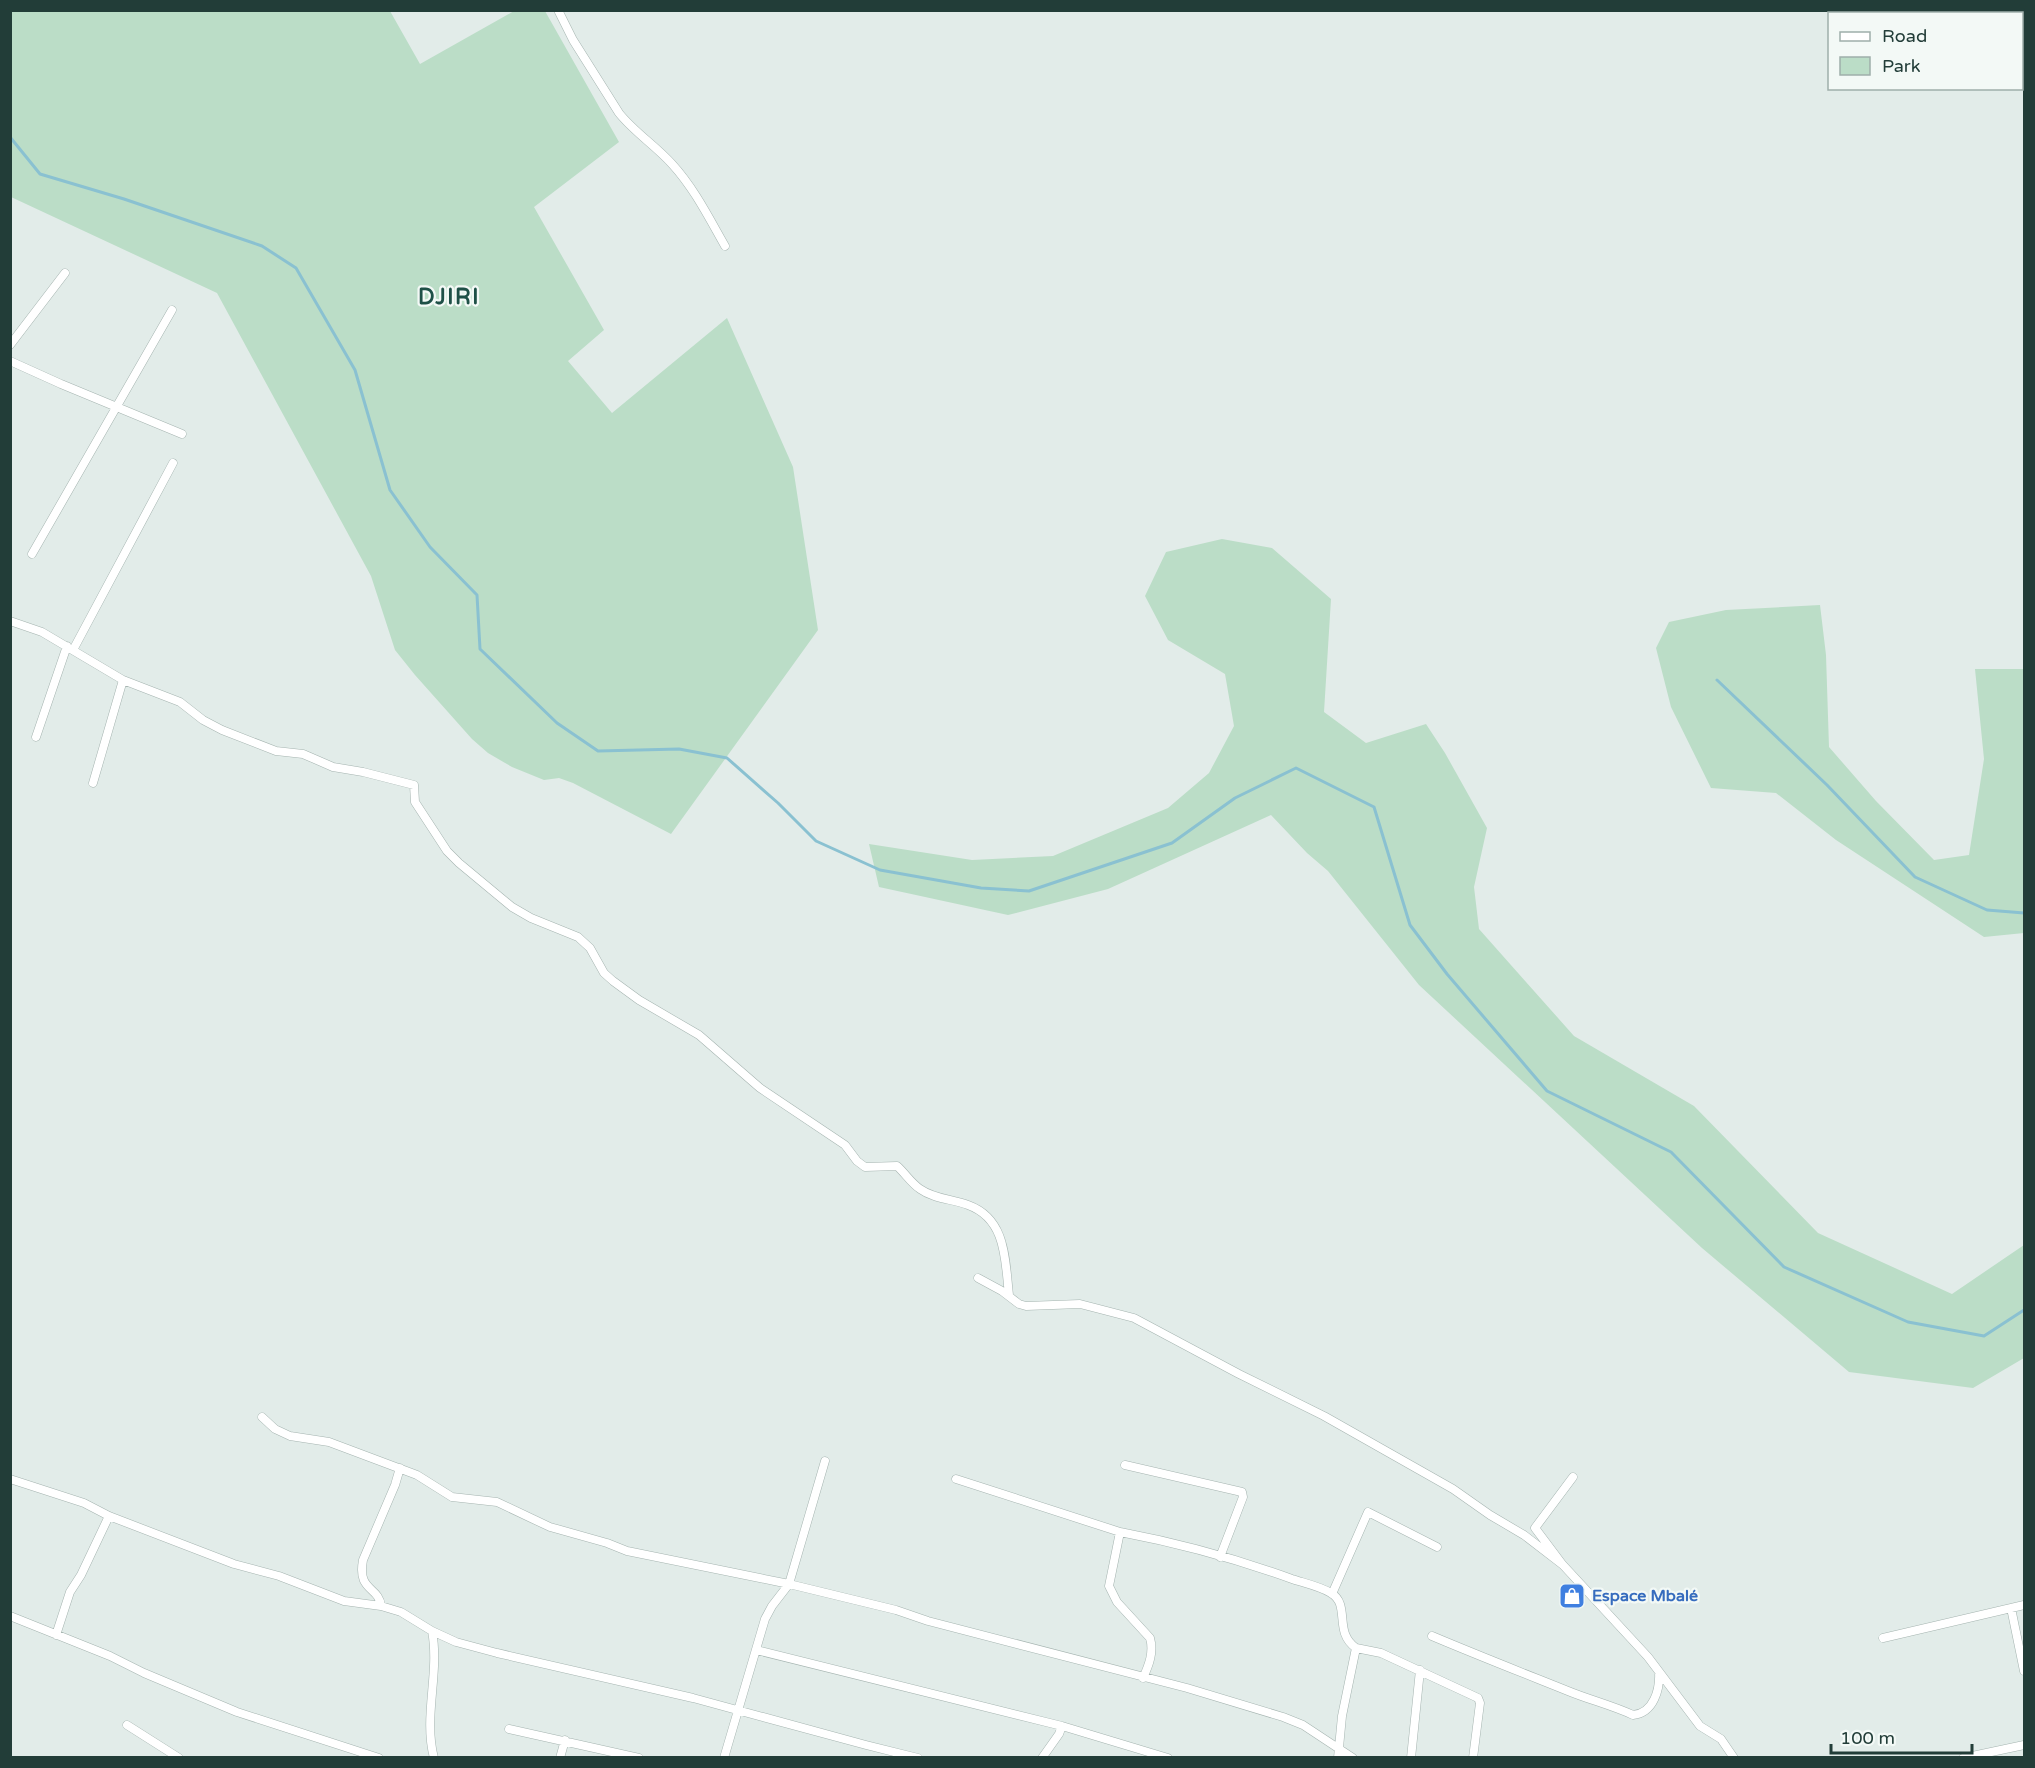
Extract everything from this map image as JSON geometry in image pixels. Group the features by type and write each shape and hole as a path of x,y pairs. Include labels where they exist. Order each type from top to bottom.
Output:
{"street":[{"path":"558,10 573,40 619,113 673,165 694,194 725,246"},
{"path":"10,345 65,273"},
{"path":"32,554 172,310"},
{"path":"10,361 182,434"},
{"path":"36,737 70,648 173,463"},
{"path":"10,621 42,632 123,680 180,702 203,720 222,730 276,751 303,754 333,767 414,785 415,802 447,851 512,907 531,918 578,937 590,948 604,973 613,981 639,1000 699,1035 760,1088 845,1145 857,1161 865,1167 897,1166 920,1189 941,1198 968,1205 992,1220 1002,1241 1009,1295"},
{"path":"93,783 123,680"},
{"path":"978,1278 1026,1306 1068,1303 1090,1305 1134,1318 1154,1327 1248,1379 1324,1416 1453,1489 1524,1535 1563,1565"},
{"path":"262,1417 275,1429 290,1436 329,1442 417,1475 452,1497 497,1502 550,1527 607,1542 627,1551 789,1584 896,1610 928,1621 1187,1688 1303,1725 1353,1758"},
{"path":"724,1758 736,1710 765,1619 789,1584 825,1461"},
{"path":"1125,1464 1242,1492 1243,1497 1220,1557"},
{"path":"381,1606 377,1595 372,1593 364,1583 361,1572 363,1560 400,1468"},
{"path":"1574,1477 1534,1528 1563,1565 1634,1641 1700,1725 1721,1739 1734,1758"},
{"path":"10,1479 84,1503 109,1516 234,1564 279,1576 344,1601 381,1606 401,1612 432,1631 456,1642 630,1683 918,1758"},
{"path":"956,1479 1120,1532 1266,1569 1332,1594 1342,1607 1343,1631 1351,1644 1381,1653 1480,1700 1473,1758"},
{"path":"1332,1594 1368,1512 1437,1547"},
{"path":"56,1635 70,1592 81,1575 109,1516"},
{"path":"1120,1532 1109,1586 1117,1602 1150,1638 1152,1644 1150,1663 1143,1678"},
{"path":"1883,1638 2025,1605"},
{"path":"2011,1608 2025,1671"},
{"path":"10,1616 237,1712 379,1758"},
{"path":"432,1631 435,1665 430,1709 430,1739 434,1758"},
{"path":"1432,1636 1464,1651 1576,1694 1607,1703 1633,1715 1642,1712 1653,1701 1660,1686 1659,1671"},
{"path":"1338,1758 1342,1716 1356,1647"},
{"path":"756,1650 1062,1726 1168,1758"},
{"path":"1411,1758 1420,1670"},
{"path":"128,1725 179,1758"},
{"path":"1042,1758 1062,1726"},
{"path":"509,1729 639,1758"},
{"path":"560,1758 565,1740"},
{"path":"1964,1758 2025,1745"}],"green space":[{"path":"11,10 390,11 420,64 514,11 545,11 619,142 534,207 604,330 568,361 612,413 727,318 793,467 818,630 671,834 573,783 559,778 544,780 512,767 488,753 472,739 415,675 395,650 371,576 217,293 11,197"},
{"path":"1222,539 1272,548 1331,599 1324,712 1366,743 1426,724 1487,828 1474,887 1479,929 1574,1036 1694,1106 1818,1233 1952,1294 2024,1245 2024,1358 1973,1388 1849,1372 1702,1248 1419,985 1328,871 1307,853 1271,815 1108,889 1008,915 879,887 869,844 972,860 1053,856 1168,808 1209,773 1234,726 1225,674 1168,640 1145,596 1166,552"},
{"path":"1820,605 1826,655 1829,747 1876,801 1934,860 1969,855 1984,759 1975,669 2024,669 2024,933 1984,937 1836,840 1776,793 1711,788 1671,707 1656,648 1669,622 1726,610"}],"waterway":[{"path":"10,137 40,174 124,199 262,246 296,268 355,370 390,490 430,547 477,595 480,649 557,723 598,751 679,749 727,758 778,803 816,841 880,870 981,888 1029,891 1172,843 1235,798 1296,768 1374,807 1410,925 1447,974 1547,1091 1671,1152 1784,1267 1908,1322 1984,1336 2024,1310"},
{"path":"1717,680 1827,785 1915,877 1987,910 2024,913"}],"place":[{"name":"Espace Mbalé","path":"1572,1596"}],"district":[{"name":"DJIRI","path":"449,297"}]}
